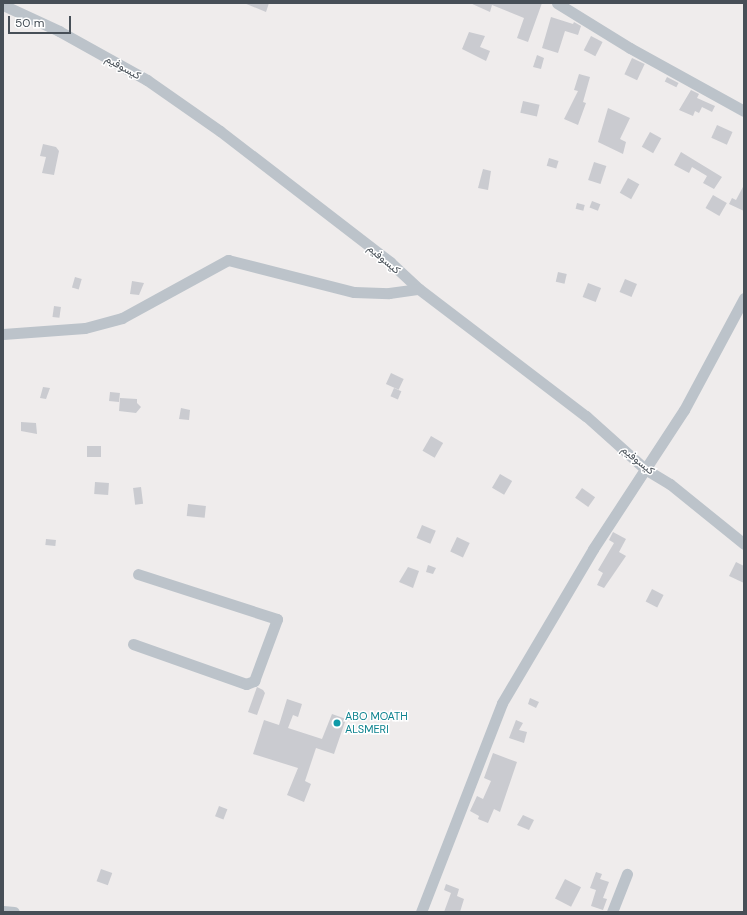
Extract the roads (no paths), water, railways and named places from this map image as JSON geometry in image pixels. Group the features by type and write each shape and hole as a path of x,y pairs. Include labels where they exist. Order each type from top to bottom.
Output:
{"street":[{"path":"557,3 630,48 744,111"},
{"name":"كيسوفيم","path":"3,5 59,31 146,80 220,131 390,262 419,289 586,416 645,469 670,484 744,544"},
{"path":"3,334 85,328 122,318 228,260 354,292 389,293 419,289"},
{"path":"421,912 502,703 593,549 684,410 744,298"},
{"path":"133,644 246,684 254,681 277,619 138,574"},
{"path":"612,912 627,874"},
{"path":"3,911 14,912"}],"place":[{"name":"ABO MOATH ALSMERI","path":"337,723"}]}
